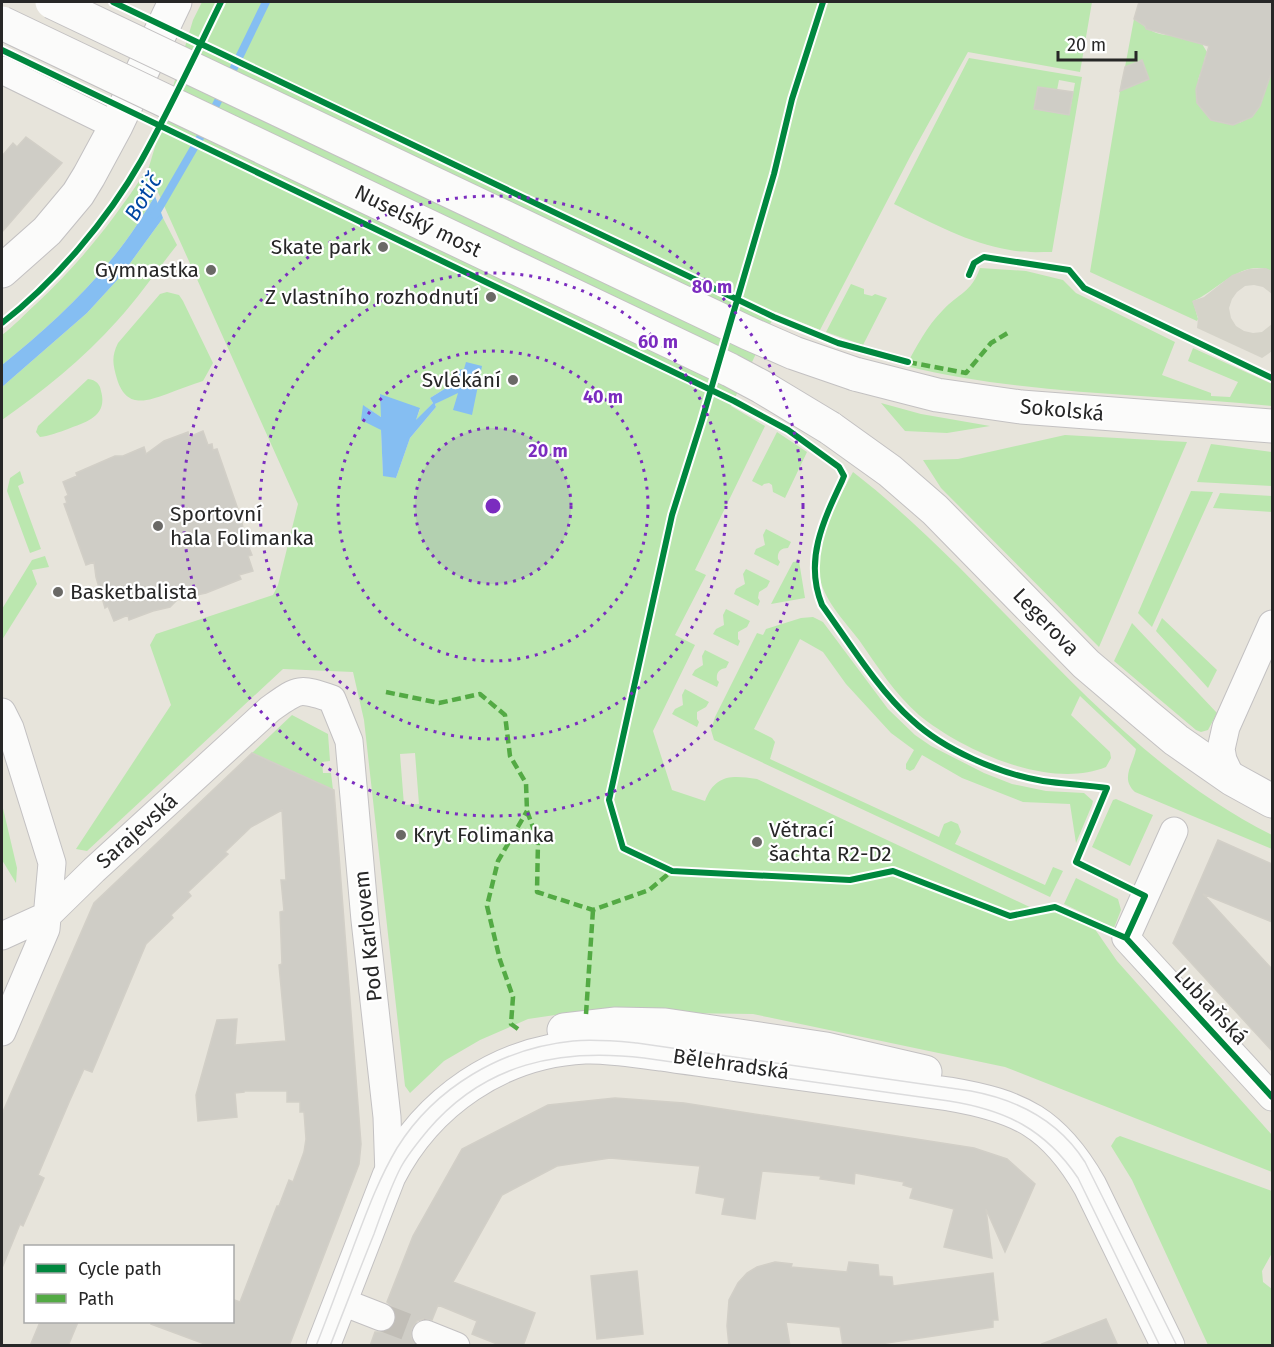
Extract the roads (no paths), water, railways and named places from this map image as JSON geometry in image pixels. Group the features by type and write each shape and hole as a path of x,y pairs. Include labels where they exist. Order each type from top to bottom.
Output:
{"main road":[{"name":"Nuselský most","path":"52,2 748,333 802,356 855,374"},
{"path":"2,271 47,231 89,176 116,126 172,2"},
{"name":"Nuselský most","path":"2,22 730,370 830,429"},
{"name":"Sokolská","path":"855,374 937,395 1021,407 1272,426"},
{"name":"Legerova","path":"830,429 890,471 935,510 1062,639 1112,686 1176,740 1232,779 1272,801"},
{"name":"Bělehradská","path":"323,1346 389,1176 421,1127 456,1094 485,1075 514,1062 559,1050 601,1047 949,1094 998,1104 1032,1120 1060,1143 1080,1168 1168,1346"}],"street":[{"path":"2,70 116,126"},
{"path":"1232,779 1222,759 1221,749 1226,728 1272,624"},
{"name":"Sarajevská","path":"2,1032 46,928 48,915 270,709 294,692 312,692 332,699"},
{"name":"Pod Karlovem","path":"332,699 349,741 365,920 387,1118 389,1176"},
{"path":"2,712 10,728 52,863 48,915 2,936"},
{"name":"Lublaňská","path":"1174,831 1126,938 1272,1097"},
{"path":"340,1301 381,1317"},
{"path":"426,1334 456,1346"}],"water":[{"path":"155,196 163,218 120,277 87,313 2,387 2,365 45,329 98,275 122,246"},
{"path":"466,362 482,366 472,415 453,410 458,393 435,404 436,407 410,438 396,478 383,476 381,430 361,420 363,405 381,417 380,394 420,408 416,420 433,403 430,398 451,385 452,371 464,369"}],"waterway":[{"name":"Botič","path":"229,78 266,2"},
{"name":"Botič","path":"211,115 223,91"},
{"name":"Botič","path":"155,215 205,129"}],"tunnel":[{"path":"381,1317 426,1334"}],"tram line":[{"path":"316,1346 378,1185 397,1148 413,1126 451,1089 496,1062 547,1045 589,1040 637,1043 971,1091 1021,1107 1050,1124 1063,1135 1085,1162 1177,1346"},
{"path":"330,1346 401,1167 428,1130 450,1107 474,1089 499,1075 526,1065 554,1059 613,1055 949,1101 989,1110 1022,1124 1052,1147 1078,1178 1160,1346"}],"place":[{"name":"Skate park","path":"383,247"},
{"name":"Gymnastka","path":"211,270"},
{"name":"Z vlastního rozhodnutí","path":"491,297"},
{"name":"Svlékání","path":"513,380"},
{"name":"Sportovní hala Folimanka","path":"158,526"},
{"name":"Basketbalista","path":"58,592"},
{"name":"Kryt Folimanka","path":"401,835"},
{"name":"Větrací šachta R2-D2","path":"757,842"}]}
